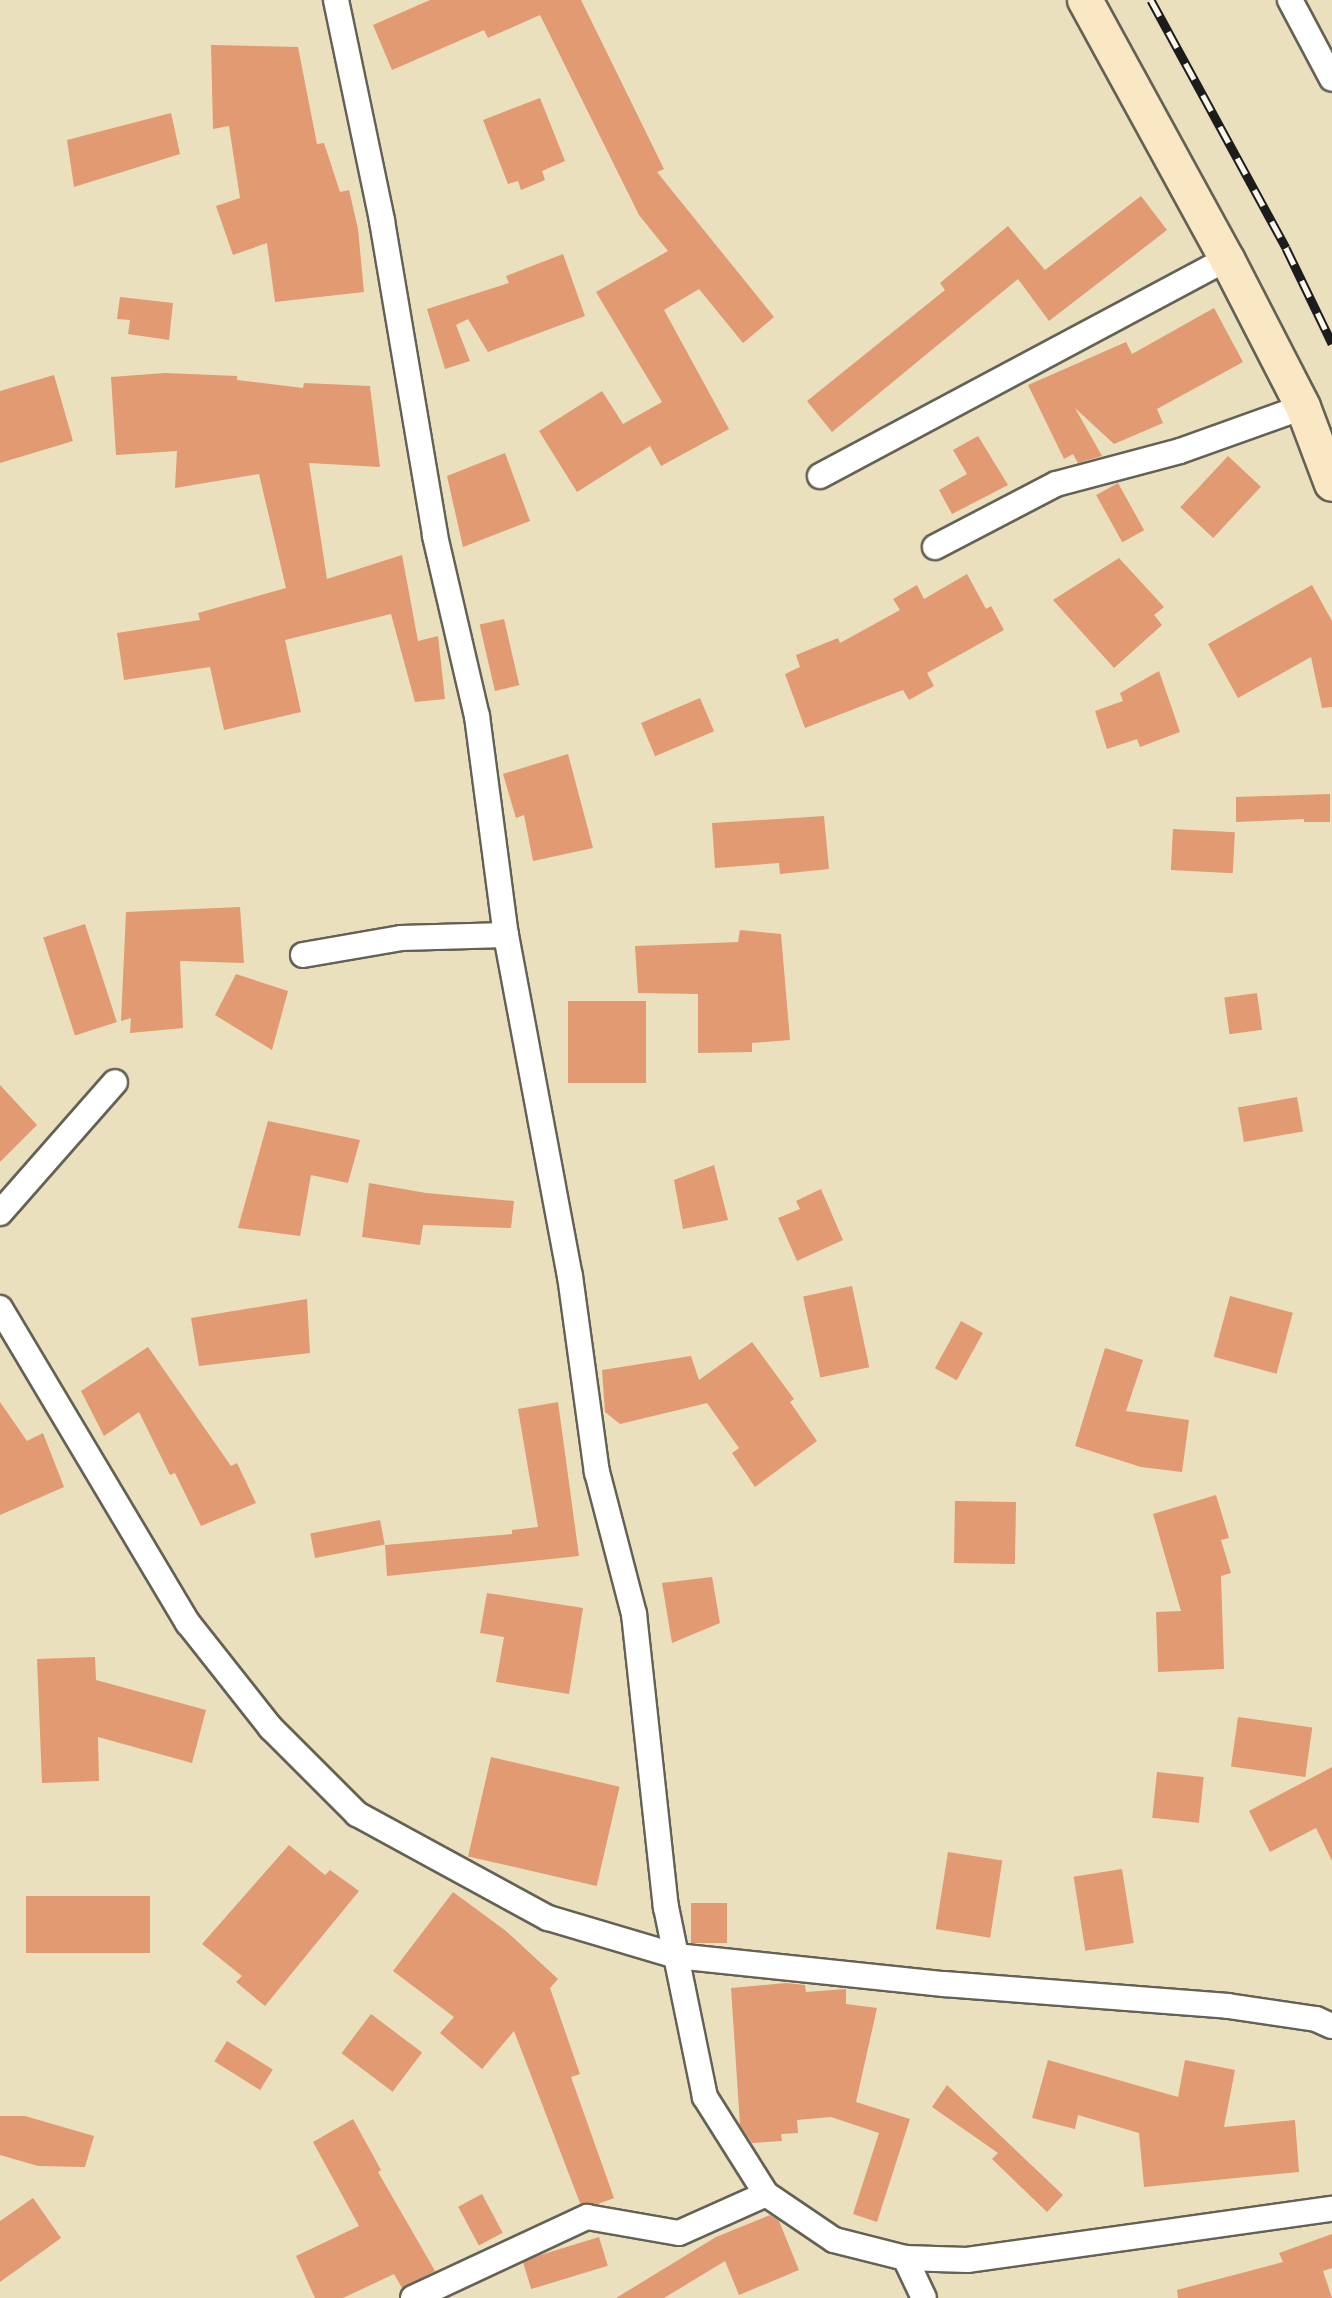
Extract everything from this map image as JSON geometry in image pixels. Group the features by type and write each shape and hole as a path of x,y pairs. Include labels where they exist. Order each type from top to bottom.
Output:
{"street":[{"path":"336,0 382,221 435,536 477,716 506,935 570,1276 597,1472 634,1614 666,1907 705,2097 766,2194 834,2240 905,2258 967,2260 1332,2209"},
{"path":"1085,0 1227,259 1303,407 1332,484"},
{"path":"1290,0 1332,79"},
{"path":"820,476 1227,259"},
{"path":"935,547 1056,484 1180,451 1303,407"},
{"path":"303,955 401,938 506,935"},
{"path":"0,1213 115,1082"},
{"path":"0,1308 188,1623 271,1728 357,1814 548,1918 676,1956 944,1984 1228,2006 1316,2019 1332,2026"},
{"path":"413,2298 587,2217 679,2233 766,2194"},
{"path":"905,2258 924,2298"}],"building":[{"path":"430,0 581,0 664,169 657,172 774,317 743,343 699,289 664,310 729,429 661,466 650,446 577,492 539,431 602,391 623,424 662,402 596,292 668,251 639,215 540,15 488,38 484,30 392,70 373,25"},
{"path":"211,45 298,47 317,144 324,143 340,192 349,190 358,229 364,292 275,302 267,243 233,255 216,206 240,198 229,126 213,129"},
{"path":"540,98 565,161 542,171 545,180 521,190 518,181 508,184 483,120"},
{"path":"171,113 180,154 74,187 67,140"},
{"path":"1141,196 1167,230 1049,321 1018,279 832,432 807,401 945,290 940,283 1008,226 1045,270"},
{"path":"563,254 585,316 488,352 468,319 456,325 470,361 445,369 427,309 509,283 506,276"},
{"path":"120,297 173,303 169,340 128,334 130,320 117,319"},
{"path":"1214,308 1243,362 1157,409 1163,423 1114,444 1075,408 1102,456 1078,463 1073,454 1064,459 1028,385 1126,342 1132,354"},
{"path":"165,373 237,376 237,380 303,388 304,383 370,386 380,467 309,463 327,579 402,555 418,641 438,636 445,699 415,702 391,614 285,640 301,712 224,730 210,667 124,680 117,633 200,620 198,613 286,588 259,474 175,488 177,451 116,455 111,377"},
{"path":"54,375 73,441 0,463 0,391"},
{"path":"978,436 1008,485 952,514 939,490 967,474 953,450"},
{"path":"505,453 530,521 463,547 447,476"},
{"path":"1228,456 1261,487 1213,538 1180,507"},
{"path":"1118,483 1144,530 1122,542 1096,495"},
{"path":"1119,558 1164,607 1154,615 1162,625 1114,668 1053,600"},
{"path":"967,574 986,609 991,606 1004,630 927,673 934,686 909,700 903,690 805,728 785,674 800,667 796,655 838,638 840,643 900,610 893,599 917,585 924,599"},
{"path":"1312,585 1332,621 1332,707 1322,708 1311,657 1238,698 1208,644"},
{"path":"504,619 519,685 495,691 480,625"},
{"path":"1159,671 1180,732 1140,747 1137,739 1107,749 1095,711 1123,701 1120,693"},
{"path":"700,698 714,731 655,756 641,723"},
{"path":"568,754 593,848 533,861 524,815 516,818 503,774"},
{"path":"1330,794 1330,822 1304,822 1304,819 1236,822 1236,797"},
{"path":"824,816 829,869 780,874 779,863 715,868 712,823"},
{"path":"1173,829 1235,832 1233,873 1171,870"},
{"path":"240,907 244,963 180,961 183,1028 130,1033 131,1018 121,1021 126,912"},
{"path":"85,924 117,1022 75,1036 43,938"},
{"path":"740,930 781,934 790,1040 752,1043 752,1052 698,1053 698,994 638,993 635,946 738,942"},
{"path":"236,974 288,991 272,1050 215,1015"},
{"path":"1257,993 1262,1030 1229,1034 1224,998"},
{"path":"568,1001 646,1001 646,1083 568,1083"},
{"path":"0,1085 37,1125 0,1162"},
{"path":"1297,1097 1303,1131 1244,1142 1238,1107"},
{"path":"268,1121 360,1140 348,1183 311,1175 300,1236 238,1228"},
{"path":"714,1165 728,1220 683,1229 674,1180"},
{"path":"369,1183 426,1193 514,1201 511,1228 423,1225 420,1245 362,1237"},
{"path":"821,1189 843,1240 797,1261 778,1218 800,1209 796,1201"},
{"path":"852,1286 869,1367 820,1378 803,1296"},
{"path":"1230,1296 1293,1313 1276,1374 1214,1357"},
{"path":"307,1299 310,1353 199,1366 191,1318"},
{"path":"961,1321 983,1333 957,1380 935,1368"},
{"path":"752,1342 794,1399 790,1402 817,1441 755,1487 732,1453 739,1448 707,1403 620,1424 605,1412 602,1370 691,1356 699,1380"},
{"path":"148,1347 231,1466 237,1463 256,1503 201,1526 175,1473 170,1475 139,1412 104,1436 81,1391"},
{"path":"1105,1348 1143,1360 1126,1411 1189,1420 1182,1472 1141,1467 1075,1446"},
{"path":"0,1402 27,1441 43,1433 64,1487 0,1515"},
{"path":"558,1402 579,1556 387,1576 385,1545 512,1534 512,1530 538,1527 518,1409"},
{"path":"1216,1495 1229,1538 1221,1540 1231,1573 1221,1576 1224,1669 1158,1672 1156,1612 1181,1611 1153,1514"},
{"path":"955,1501 1016,1502 1015,1564 954,1563"},
{"path":"380,1520 385,1545 315,1558 310,1534"},
{"path":"712,1577 720,1623 672,1643 662,1583"},
{"path":"487,1593 583,1608 569,1694 496,1682 504,1637 480,1633"},
{"path":"95,1657 96,1680 206,1710 192,1763 98,1737 99,1781 42,1783 37,1659"},
{"path":"1238,1717 1312,1727 1305,1777 1231,1767"},
{"path":"491,1757 620,1787 597,1886 468,1856"},
{"path":"1332,1767 1332,1861 1316,1828 1270,1852 1249,1811"},
{"path":"1157,1772 1204,1777 1199,1823 1152,1818"},
{"path":"289,1845 325,1875 330,1870 359,1891 265,2006 236,1982 242,1976 202,1944"},
{"path":"948,1852 1002,1861 990,1938 936,1929"},
{"path":"1122,1869 1134,1943 1085,1951 1074,1877"},
{"path":"453,1892 506,1931 558,1979 550,1988 580,2074 571,2077 614,2198 598,2204 580,2203 514,2031 482,2069 440,2033 454,2017 393,1971"},
{"path":"26,1896 150,1896 150,1953 26,1953"},
{"path":"691,1903 727,1903 727,1943 691,1943"},
{"path":"786,1983 805,1985 806,1992 846,1989 846,2004 877,2008 856,2102 910,2119 877,2222 853,2214 879,2133 831,2117 797,2120 798,2133 781,2134 782,2141 752,2143 740,2125 731,1988"},
{"path":"371,2014 422,2053 393,2092 342,2053"},
{"path":"227,2041 273,2070 260,2090 214,2061"},
{"path":"1048,2060 1178,2097 1185,2060 1235,2070 1224,2127 1295,2120 1299,2172 1144,2187 1139,2133 1078,2115 1075,2129 1032,2118"},
{"path":"947,2085 1063,2195 1047,2212 992,2159 998,2153 932,2107"},
{"path":"0,2116 25,2116 94,2136 85,2167 38,2166 0,2155"},
{"path":"353,2119 381,2170 378,2172 435,2271 402,2288 394,2274 343,2298 315,2298 296,2256 359,2226 313,2142"},
{"path":"482,2194 503,2233 479,2246 458,2207"},
{"path":"33,2198 61,2238 0,2282 0,2221"},
{"path":"770,2215 779,2221 799,2270 739,2295 725,2261 664,2298 616,2298 716,2237"},
{"path":"1332,2234 1332,2268 1323,2271 1332,2298 1178,2298 1177,2290 1283,2262 1279,2253"},
{"path":"599,2237 608,2266 531,2289 522,2260"}],"railway":[{"path":"1151,0 1286,248 1332,343"}]}
